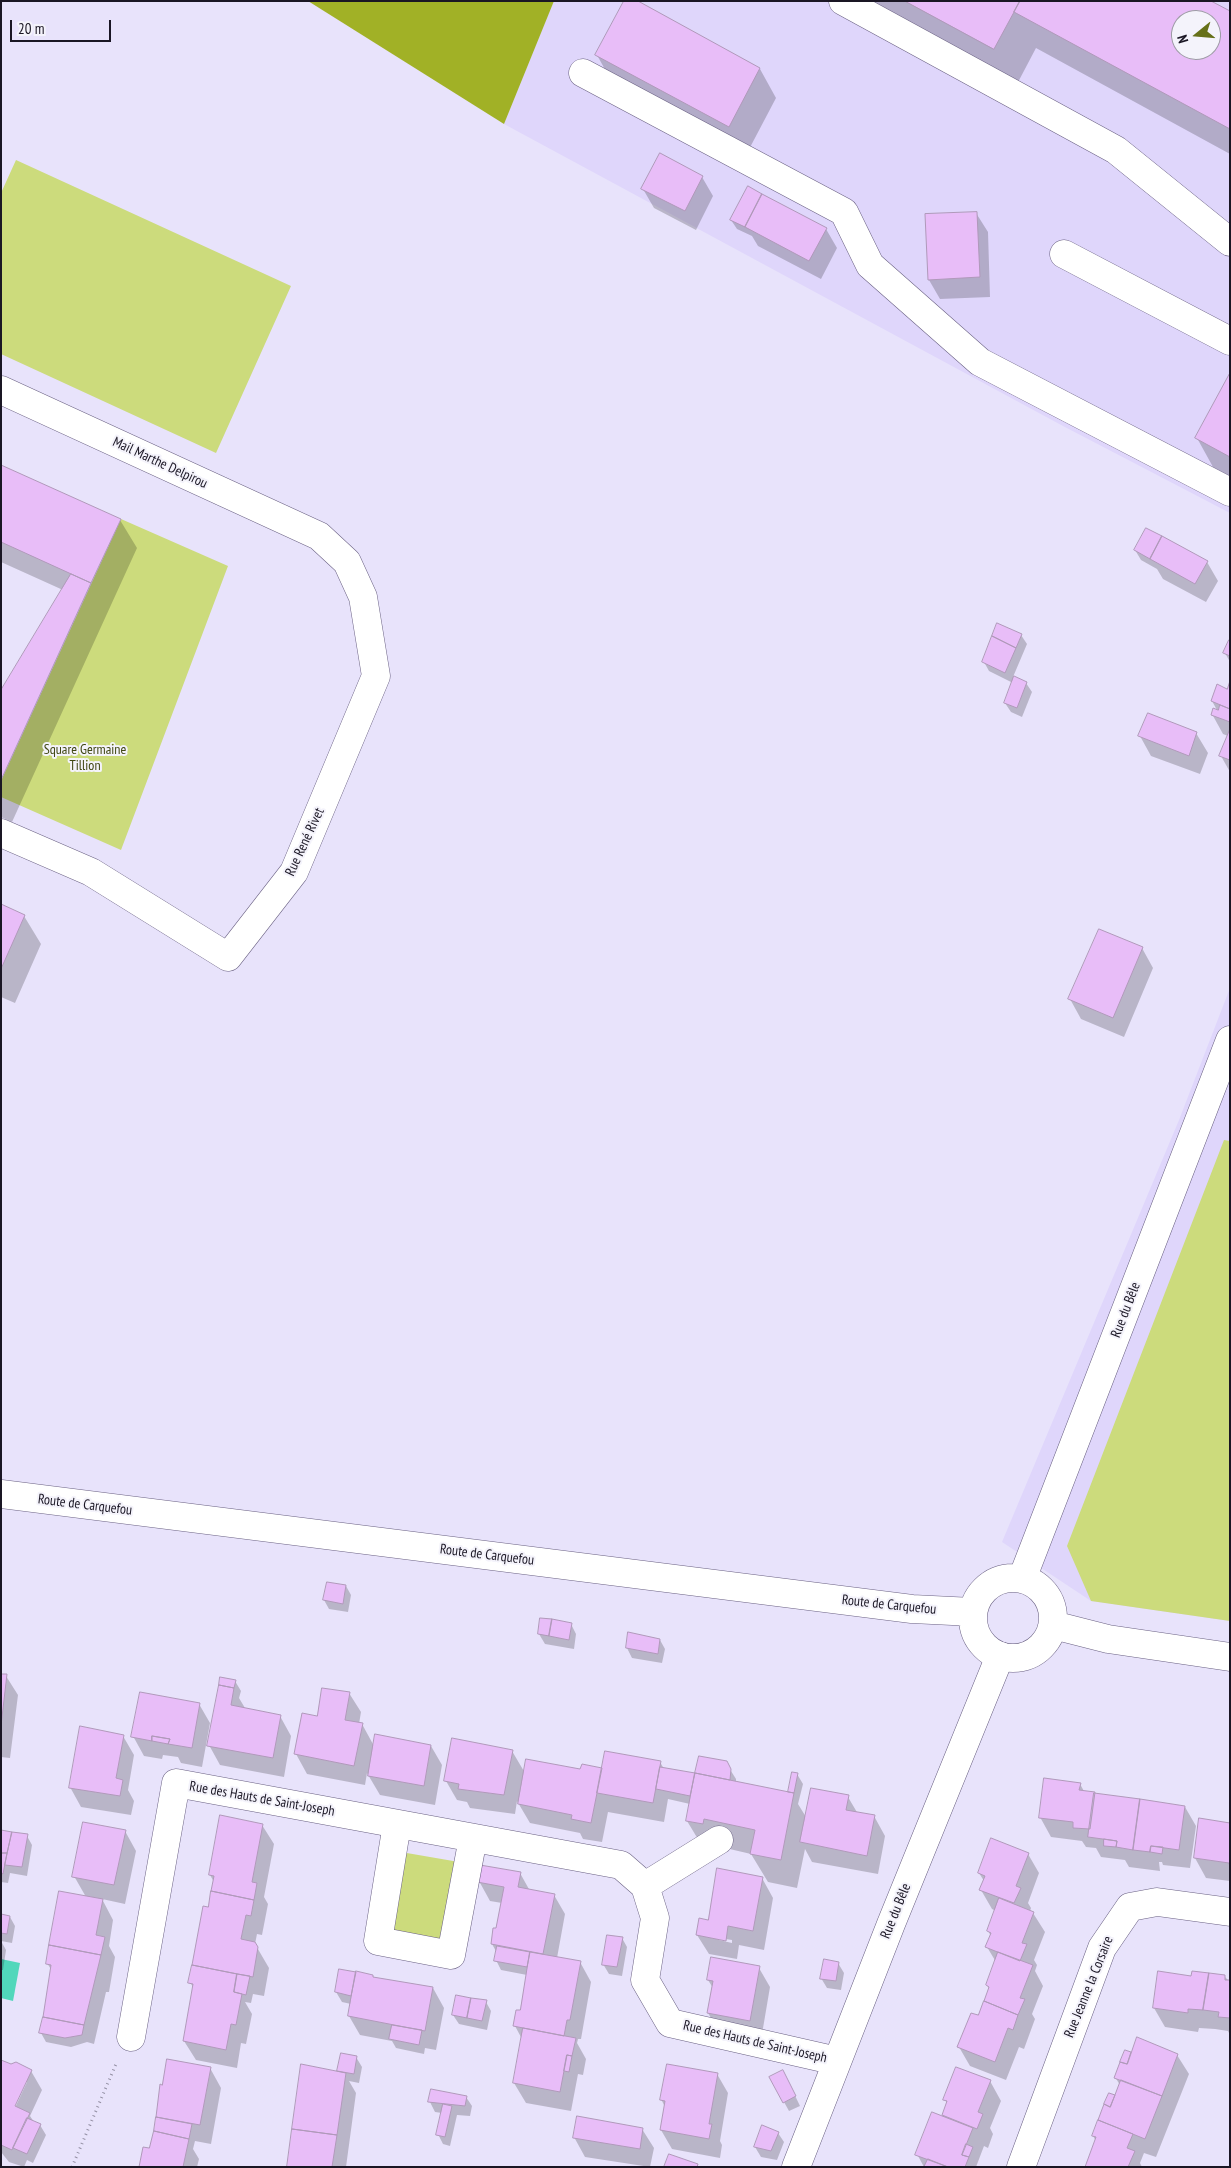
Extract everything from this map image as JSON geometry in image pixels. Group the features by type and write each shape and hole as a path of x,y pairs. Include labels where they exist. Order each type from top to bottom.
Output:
{"street":[{"path":"843,1 1116,150 1230,242"},
{"path":"583,73 844,212 870,265 980,362 1230,492"},
{"path":"1064,254 1230,341"},
{"name":"Mail Marthe Delpirou","path":"1,390 318,536"},
{"name":"Rue René Rivet","path":"1,833 91,872 228,957 294,872 376,676 363,597 347,562 318,536"},
{"name":"Rue du Bêle","path":"1022,1579 1230,1040"},
{"name":"Route de Carquefou","path":"1,1494 912,1609 973,1612"},
{"path":"1006,1578 1022,1579 1041,1589 1049,1599 1053,1611 1053,1625 1048,1638 1039,1649 1027,1656 1014,1658 1000,1656 988,1650 978,1639 973,1626 973,1612 976,1601 983,1590 994,1583 1006,1578"},
{"path":"1053,1625 1108,1639 1230,1657"},
{"name":"Rue du Bêle","path":"796,2167 837,2060 1000,1656"},
{"name":"Rue des Hauts de Saint-Joseph","path":"131,2037 176,1783 621,1865 645,1886 655,1918 645,1980 670,2023 837,2060"},
{"path":"397,1824 378,1941 451,1955 473,1838"},
{"path":"645,1886 719,1840"},
{"name":"Rue Jeanne la Corsaire","path":"1021,2167 1102,1948 1130,1907 1157,1902 1230,1912"}],"path":[{"path":"72,2167 116,2064 131,2037"}],"shaded area":[{"path":"308,1 554,1 504,124"},
{"path":"554,1 1230,1 1230,513 1063,426 504,124"},
{"path":"1230,988 1230,1621 1091,1601 1002,1542 1179,1120"},
{"path":"1,1959 20,1963 13,2001 1,1998"}],"green space":[{"path":"16,160 291,286 216,453 1,354 1,193"},
{"name":"Square Germaine Tillion","path":"121,519 228,566 121,850 1,797 1,781"},
{"path":"1224,1140 1230,1141 1230,1621 1091,1601 1067,1546"},
{"path":"401,1852 459,1862 444,1944 388,1932"}],"building":[{"path":"624,1 638,1 760,68 729,127 595,55"},
{"path":"905,1 1020,1 994,49"},
{"path":"1020,1 1211,1 1230,11 1230,129 1014,12"},
{"path":"660,153 703,176 685,211 641,189"},
{"path":"748,186 762,194 745,227 730,220"},
{"path":"762,194 827,228 809,261 745,227"},
{"path":"977,212 980,277 928,280 925,214"},
{"path":"1230,373 1230,457 1195,438"},
{"path":"1,465 121,519 91,583 1,542"},
{"path":"1146,528 1162,536 1150,559 1134,550"},
{"path":"1162,536 1208,561 1195,584 1150,559"},
{"path":"71,574 91,583 1,780 1,690"},
{"path":"997,623 1022,634 1016,648 992,636"},
{"path":"992,636 1016,648 1005,673 982,662"},
{"path":"1230,640 1230,656 1223,653"},
{"path":"1014,676 1027,682 1017,708 1004,703"},
{"path":"1230,681 1230,709 1211,701 1217,684 1227,689"},
{"path":"1220,705 1230,709 1230,722 1211,715 1213,708 1218,710"},
{"path":"1148,713 1197,732 1189,756 1138,736"},
{"path":"1230,729 1230,760 1219,756"},
{"path":"1,904 25,915 1,969"},
{"path":"1099,929 1143,947 1113,1018 1068,999"},
{"path":"327,1582 346,1585 343,1604 323,1600"},
{"path":"540,1618 552,1619 549,1636 538,1634"},
{"path":"552,1619 572,1623 569,1640 549,1636"},
{"path":"628,1632 660,1639 658,1654 626,1648"},
{"path":"1,1674 7,1674 1,1726"},
{"path":"220,1677 236,1680 234,1688 219,1685"},
{"path":"219,1685 234,1688 231,1705 281,1715 273,1758 207,1746"},
{"path":"322,1688 350,1692 345,1720 363,1723 354,1766 294,1754 302,1713 317,1716"},
{"path":"140,1692 200,1703 192,1748 168,1744 170,1739 152,1736 152,1741 131,1737"},
{"path":"80,1726 124,1735 116,1778 123,1780 120,1796 69,1788"},
{"path":"375,1734 431,1745 424,1786 368,1776"},
{"path":"152,1736 170,1739 168,1744 152,1741"},
{"path":"452,1738 513,1750 504,1795 458,1789 459,1784 444,1781"},
{"path":"605,1751 661,1761 653,1803 597,1793"},
{"path":"699,1756 727,1761 731,1769 730,1780 695,1773"},
{"path":"526,1759 580,1769 582,1764 602,1768 591,1823 571,1819 572,1815 518,1804"},
{"path":"660,1767 695,1773 690,1796 656,1789"},
{"path":"792,1772 798,1773 794,1793 788,1792"},
{"path":"695,1773 794,1793 781,1860 750,1854 755,1830 704,1819 703,1824 686,1821"},
{"path":"1044,1778 1081,1783 1079,1790 1095,1792 1090,1829 1073,1828 1073,1822 1039,1818"},
{"path":"811,1788 849,1795 846,1810 875,1815 867,1856 800,1842"},
{"path":"1094,1793 1140,1799 1133,1850 1116,1847 1117,1841 1088,1837"},
{"path":"1140,1799 1185,1806 1179,1850 1151,1846 1150,1852 1133,1850"},
{"path":"220,1815 263,1824 252,1882 257,1883 254,1900 211,1891 214,1876 209,1875"},
{"path":"1199,1818 1230,1823 1230,1868 1229,1863 1194,1858"},
{"path":"83,1822 126,1830 114,1885 72,1877"},
{"path":"1,1830 12,1832 7,1853 1,1853"},
{"path":"12,1832 28,1834 22,1867 5,1865"},
{"path":"991,1838 1029,1853 1016,1886 1021,1888 1014,1903 979,1890 985,1876 978,1873"},
{"path":"1104,1839 1117,1841 1116,1847 1104,1846"},
{"path":"1151,1846 1163,1847 1162,1854 1150,1852"},
{"path":"1,1853 7,1853 3,1874 1,1873"},
{"path":"480,1865 521,1872 518,1887 555,1894 543,1954 491,1944 493,1928 496,1928 504,1887 477,1882"},
{"path":"717,1868 763,1877 753,1931 728,1926 726,1941 696,1935 699,1918 708,1920"},
{"path":"59,1891 103,1899 96,1935 105,1937 101,1955 49,1945"},
{"path":"211,1891 254,1900 251,1916 246,1915 241,1939 255,1942 258,1947 253,1977 192,1965 203,1906 208,1907"},
{"path":"999,1898 1034,1912 1022,1943 1027,1944 1020,1961 985,1947 991,1933 987,1931"},
{"path":"1,1914 10,1916 7,1934 1,1933"},
{"path":"607,1935 623,1937 617,1967 602,1965"},
{"path":"49,1945 101,1955 84,2025 43,2017 51,1965 46,1964"},
{"path":"497,1946 530,1952 527,1967 494,1961"},
{"path":"530,1952 581,1961 570,2020 567,2020 564,2036 513,2026 516,2010 520,2010"},
{"path":"998,1952 1033,1965 1020,1998 1025,1999 1018,2015 984,2001 989,1987 986,1985"},
{"path":"711,1957 760,1966 750,2021 707,2013 713,1981 707,1980"},
{"path":"824,1959 839,1962 836,1981 820,1979"},
{"path":"192,1965 237,1974 234,1992 242,1994 236,2025 231,2024 226,2050 183,2041 193,1984 188,1983"},
{"path":"339,1969 356,1972 351,1996 335,1992"},
{"path":"356,1971 373,1975 373,1977 433,1987 425,2031 348,2016"},
{"path":"1158,1971 1191,1976 1192,1971 1209,1973 1203,2010 1188,2009 1188,2013 1153,2008"},
{"path":"1209,1973 1225,1975 1225,1980 1230,1980 1230,2018 1218,2017 1219,2012 1203,2010"},
{"path":"237,1974 250,1976 246,1995 234,1992"},
{"path":"456,1995 471,1998 467,2018 452,2015"},
{"path":"471,1998 487,2000 482,2021 467,2018"},
{"path":"984,2001 1018,2015 1013,2030 1008,2028 995,2062 957,2047 971,2013 978,2015"},
{"path":"43,2017 84,2025 82,2035 65,2038 39,2033"},
{"path":"392,2025 422,2030 419,2045 389,2039"},
{"path":"523,2028 576,2038 572,2056 567,2055 560,2092 513,2083"},
{"path":"1137,2037 1178,2054 1162,2096 1114,2078 1120,2062 1127,2064"},
{"path":"1125,2050 1131,2052 1127,2064 1120,2062"},
{"path":"341,2053 357,2056 354,2074 337,2071"},
{"path":"567,2055 572,2056 569,2072 564,2071"},
{"path":"167,2059 211,2067 200,2125 156,2117 160,2084 162,2085"},
{"path":"1,2060 11,2064 16,2062 32,2070 15,2106 30,2113 12,2150 1,2145"},
{"path":"301,2064 346,2073 337,2135 292,2129"},
{"path":"667,2064 718,2073 709,2124 712,2124 709,2139 660,2130 665,2101 660,2100"},
{"path":"956,2067 991,2080 978,2112 983,2114 977,2129 942,2115 947,2101 943,2100"},
{"path":"783,2070 796,2096 783,2103 769,2077"},
{"path":"1121,2080 1162,2096 1145,2139 1098,2120 1104,2104 1110,2107"},
{"path":"431,2089 467,2096 465,2106 428,2102"},
{"path":"1109,2093 1115,2095 1110,2107 1104,2104"},
{"path":"443,2104 452,2106 445,2137 436,2135"},
{"path":"932,2112 973,2128 962,2155 969,2157 965,2167 948,2167 915,2155"},
{"path":"577,2116 643,2128 640,2149 573,2138"},
{"path":"156,2117 192,2124 189,2139 154,2131"},
{"path":"27,2118 41,2124 27,2154 13,2148"},
{"path":"1098,2120 1133,2134 1127,2148 1135,2151 1128,2167 1085,2167 1096,2137 1092,2136"},
{"path":"762,2125 779,2132 771,2151 754,2147"},
{"path":"292,2129 337,2135 332,2167 287,2167"},
{"path":"154,2131 189,2139 183,2167 139,2167 143,2147 149,2148"},
{"path":"966,2144 973,2147 969,2157 962,2155"},
{"path":"669,2154 698,2164 697,2167 664,2167"},
{"path":"928,2159 948,2167 924,2167"}]}
